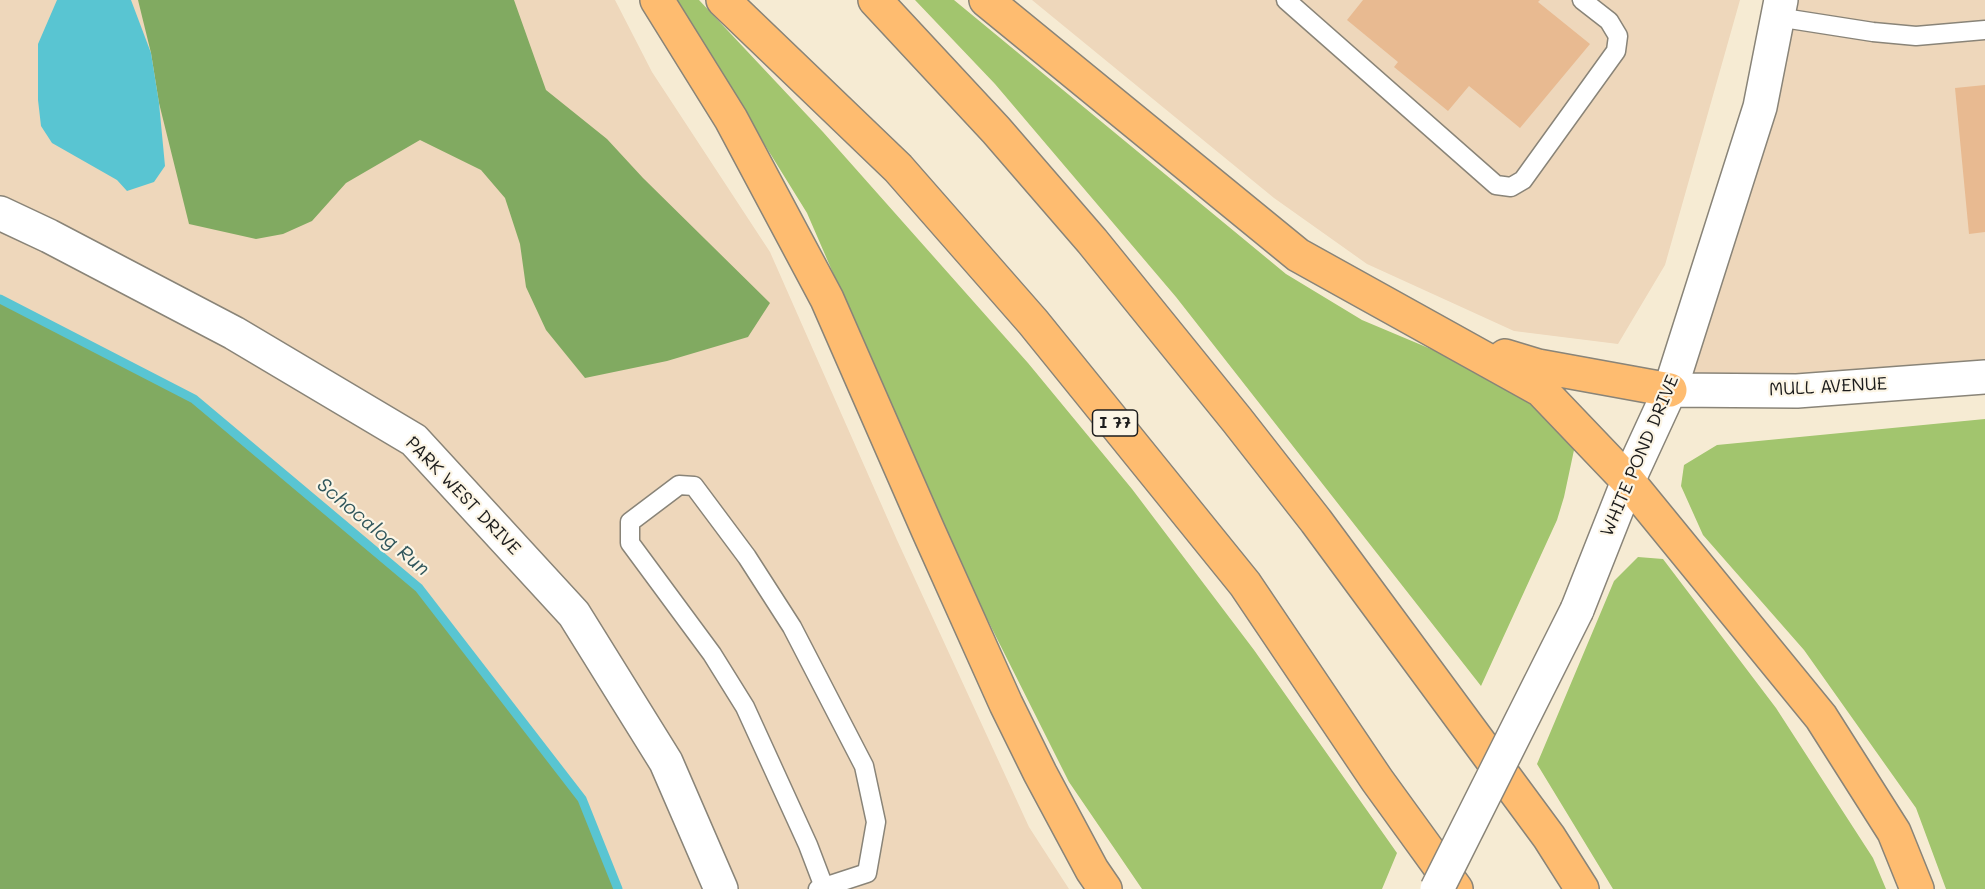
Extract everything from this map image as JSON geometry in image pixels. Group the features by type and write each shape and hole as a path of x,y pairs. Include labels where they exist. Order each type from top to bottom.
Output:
{"highway":[{"path":"657,0 731,119 827,299 1006,704 1040,773 1092,870 1105,889"},
{"name":"I 77","path":"723,0 898,168 1033,322 1245,584 1377,780 1456,889"},
{"path":"875,0 996,130 1092,241 1237,420 1316,521 1542,827 1582,889"},
{"path":"986,0 1298,255 1541,390 1628,481 1821,717 1894,832 1917,889"},
{"path":"1454,341 1538,366 1670,390"}],"street":[{"name":"WHITE POND DRIVE","path":"1437,889 1576,610 1628,481 1670,390 1760,107 1779,9"},
{"name":"PARK WEST DRIVE","path":"0,213 50,236 234,333 414,440 574,614 666,762 721,889"},
{"name":"MULL AVENUE","path":"1670,390 1797,391 1985,377"}],"lane":[{"path":"1286,0 1496,185 1511,187 1523,180 1616,51 1618,36 1614,28 1609,21 1582,0"},
{"path":"1779,9 1873,32 1916,36 1985,30"},
{"path":"679,485 694,486 747,556 792,627 864,766 876,822 867,873 821,888 808,845 745,708 712,654 630,543 630,522 679,485"}],"shaded area":[{"path":"0,0 615,0 652,72 770,252 897,540 1029,827 1069,889 618,889 582,799 194,399 0,299"},
{"path":"1032,0 1740,0 1665,265 1618,344 1514,331 1367,264 1274,198"},
{"path":"1781,0 1985,0 1985,377 1670,390"}],"green space":[{"path":"138,0 514,0 546,90 607,139 643,178 770,303 748,337 667,361 585,378 546,330 526,287 520,244 505,198 481,170 420,140 346,183 312,221 283,234 256,239 189,224 159,103 151,53"},
{"path":"675,0 699,0 823,132 1028,363 1132,489 1254,650 1397,853 1382,889 1142,889 1069,782 958,561 807,213"},
{"path":"915,0 954,0 1286,274 1362,320 1495,376 1531,400 1559,428 1574,450 1564,497 1557,520 1481,686 1176,297 995,84"},
{"path":"0,299 194,399 419,588 582,799 618,889 0,889"},
{"path":"1985,419 1985,889 1946,889 1916,808 1804,650 1703,535 1681,486 1684,465 1717,445"},
{"path":"1638,557 1663,559 1776,708 1873,858 1886,889 1613,889 1537,764 1614,581"}],"water":[{"path":"57,0 131,0 151,53 159,103 165,166 154,182 127,191 117,180 52,143 41,126 38,100 38,44"}],"building":[{"path":"1363,0 1540,0 1538,2 1590,44 1520,128 1469,86 1448,111 1394,67 1398,62 1347,20"},
{"path":"1985,85 1985,232 1969,234 1955,88"}],"waterway":[{"name":"Schocalog Run","path":"0,299 194,399 419,588 582,799 618,889"}]}
